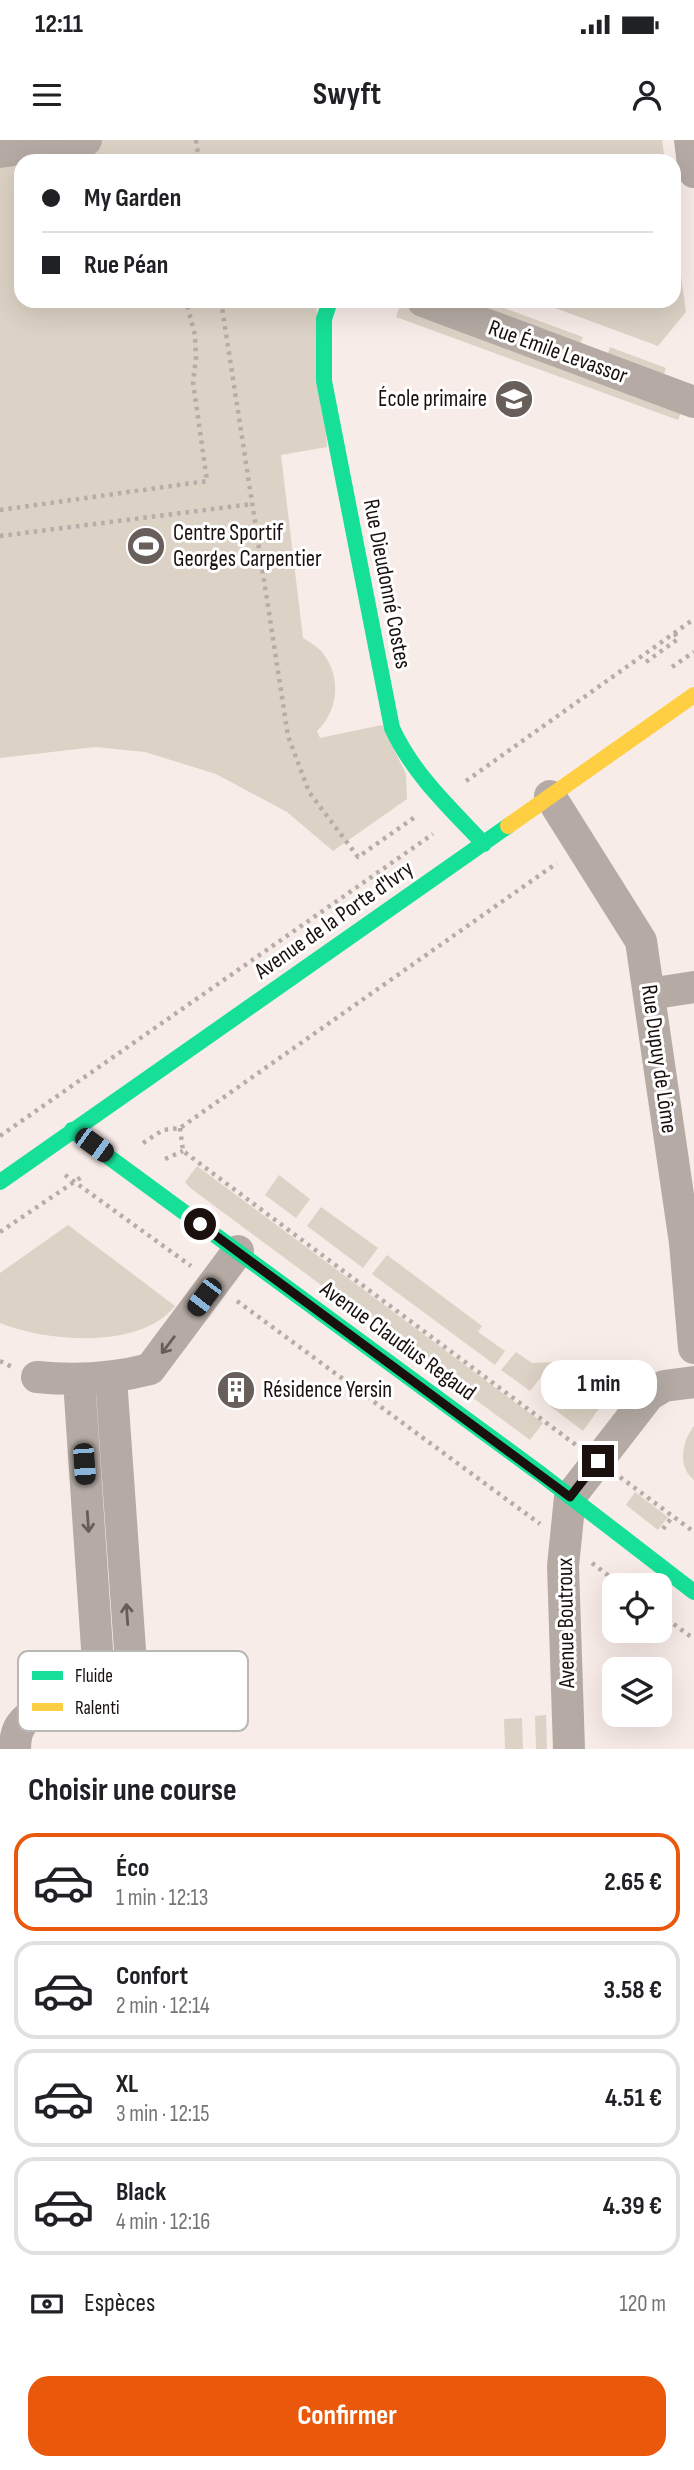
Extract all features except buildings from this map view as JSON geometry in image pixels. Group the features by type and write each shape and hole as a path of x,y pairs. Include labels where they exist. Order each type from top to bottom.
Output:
{"main road":[{"name":"Rue Dieudonné Costes","path":"328,308 324,319 324,381 392,728 399,746 413,765 484,844"},
{"name":"Avenue de la Porte d'Ivry","path":"0,1182 694,695"},
{"name":"Avenue Claudius Regaud","path":"72,1130 570,1497 694,1592"}],"street":[{"path":"0,152 86,140"},
{"path":"690,140 694,172"},
{"name":"Rue Émile Levassor","path":"442,308 694,402"},
{"name":"Rue Dupuy de Lôme","path":"550,796 641,942 689,1242 694,1348"},
{"path":"649,994 694,987"},
{"path":"37,1377 79,1381 111,1378 150,1369 238,1251"},
{"path":"111,1378 130,1651"},
{"path":"79,1381 98,1651"},
{"path":"570,1497 649,1395 664,1386 694,1382"},
{"name":"Avenue Boutroux","path":"569,1749 563,1566 570,1497"},
{"path":"15,1749 18,1728"}],"path":[{"path":"0,510 207,481 193,382 195,335 188,308"},
{"path":"222,308 288,736 309,792 358,857 425,810"},
{"path":"0,536 252,504"},
{"path":"459,786 694,619"},
{"path":"646,662 678,639 674,632"},
{"name":"Avenue de la Porte d'Ivry","path":"0,1136 440,829"},
{"path":"163,1130 180,1128 581,846"},
{"path":"166,1158 183,1151 180,1128"},
{"name":"Avenue Claudius Regaud","path":"183,1151 586,1452"},
{"path":"0,1233 75,1181 200,1273"},
{"path":"236,1300 541,1525"},
{"path":"609,1469 694,1532"},
{"path":"594,1564 605,1573"},
{"path":"672,1623 694,1639"}],"shaded area":[{"name":"Centre Sportif Georges Carpentier","path":"0,140 662,140 664,154 14,154 14,308 317,308 327,447 281,455 303,638 321,651 328,660 335,681 330,713 317,731 320,738 382,725 406,774 407,799 333,851 287,812 216,774 145,752 95,747 0,758"},
{"path":"681,276 686,312 658,346 555,308 681,308"},
{"path":"399,308 408,308 683,408 678,420 396,317"},
{"path":"467,308 504,308 583,337 578,349"},
{"path":"610,347 666,368 662,380 606,359"},
{"path":"197,1166 543,1423 530,1440 189,1187 185,1182"},
{"path":"279,1175 310,1199 296,1218 265,1195"},
{"path":"321,1207 378,1248 363,1268 307,1226"},
{"path":"68,1225 175,1306 159,1320 140,1330 117,1336 67,1338 42,1335 0,1323 0,1273"},
{"path":"387,1255 482,1326 478,1332 505,1351 495,1365 372,1274"},
{"path":"516,1352 532,1363 553,1362 530,1391 501,1370"},
{"path":"621,1378 583,1431 550,1406 568,1382"},
{"path":"694,1426 694,1480 685,1468 683,1454"},
{"path":"635,1492 668,1517 658,1530 626,1505"},
{"path":"546,1715 547,1749 536,1749 535,1716"},
{"path":"522,1718 523,1749 505,1749 504,1719"}],"traffic: fast":[{"path":"328,308 324,319 324,381 392,728 421,775 484,844"},
{"path":"0,1182 508,826"},
{"path":"72,1130 542,1475 694,1592"}],"traffic: slow":[{"path":"508,826 694,695"}],"place":[{"name":"École primaire","path":"514,399"},
{"name":"Centre Sportif Georges Carpentier","path":"146,546"},
{"name":"Résidence Yersin","path":"236,1390"}],"route":[{"path":"200,1224 570,1497 598,1461"}]}
